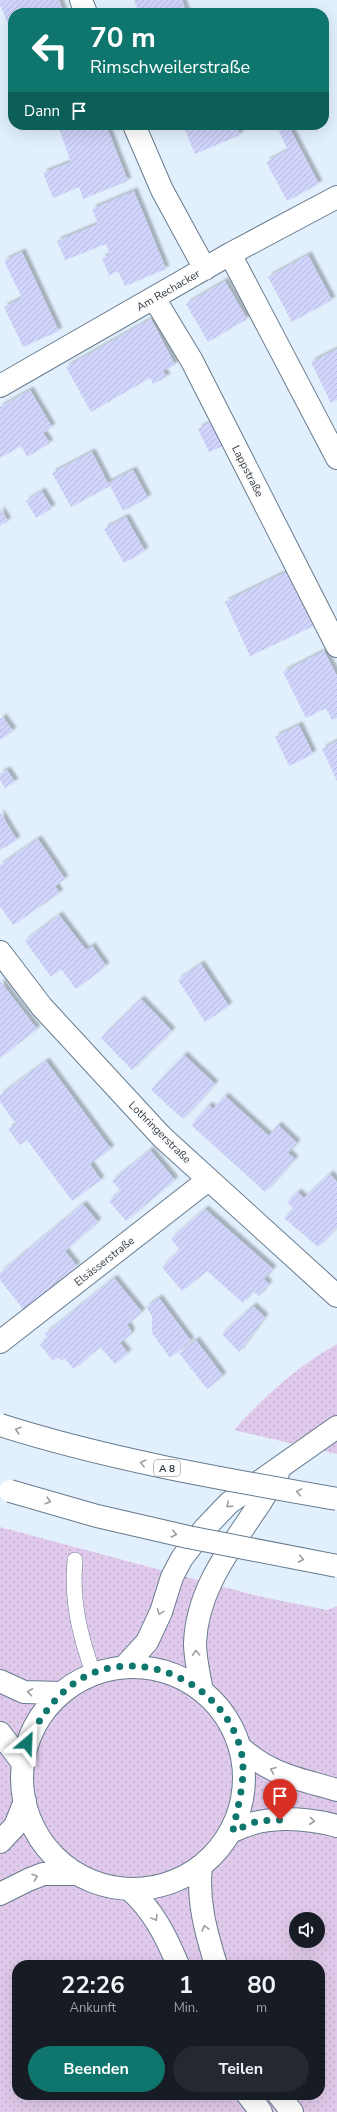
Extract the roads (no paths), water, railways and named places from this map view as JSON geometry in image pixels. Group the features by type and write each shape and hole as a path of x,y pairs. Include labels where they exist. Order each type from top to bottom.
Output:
{"main road":[{"path":"136,130 162,190 205,269"},
{"name":"Am Rechacker","path":"0,386 230,254 337,197"},
{"path":"230,254 337,458"},
{"name":"Lappstraße","path":"154,298 192,361 337,646"},
{"name":"Lothringerstraße","path":"0,952 42,1007 88,1059 162,1137 337,1296"},
{"name":"Elsässerstraße","path":"0,1342 208,1180"},
{"name":"A 8","path":"0,1425 47,1440 181,1472 337,1499"},
{"path":"125,1666 147,1642 161,1612 172,1576 182,1558 229,1503 337,1427"},
{"path":"202,1691 195,1656 195,1643 196,1628 207,1590 215,1571 256,1511 283,1466"},
{"path":"0,1488 97,1516 188,1537 337,1566"},
{"path":"125,1666 165,1671 183,1679 202,1691 217,1705 231,1724 240,1747 244,1771 233,1831 218,1850 200,1866 171,1884 145,1889 129,1889 98,1884 77,1874 58,1859 42,1842 31,1822 21,1783 22,1762 27,1743 36,1725 62,1693 93,1673 125,1666"},
{"path":"0,1680 24,1692 62,1693"},
{"path":"0,1733 22,1762"},
{"path":"240,1747 255,1761 272,1770 337,1790"},
{"path":"0,1842 15,1826 25,1801"},
{"path":"233,1831 258,1821 280,1820 323,1822 337,1826"},
{"path":"200,1866 199,1897 203,1921 215,1960"},
{"path":"0,1894 43,1874 77,1874"},
{"path":"129,1889 151,1911 169,1942 176,1960"},
{"path":"252,2100 261,2112"},
{"path":"283,2100 292,2112"}],"lane":[{"path":"75,1560 73,1582 74,1604 80,1634 93,1673"}]}
